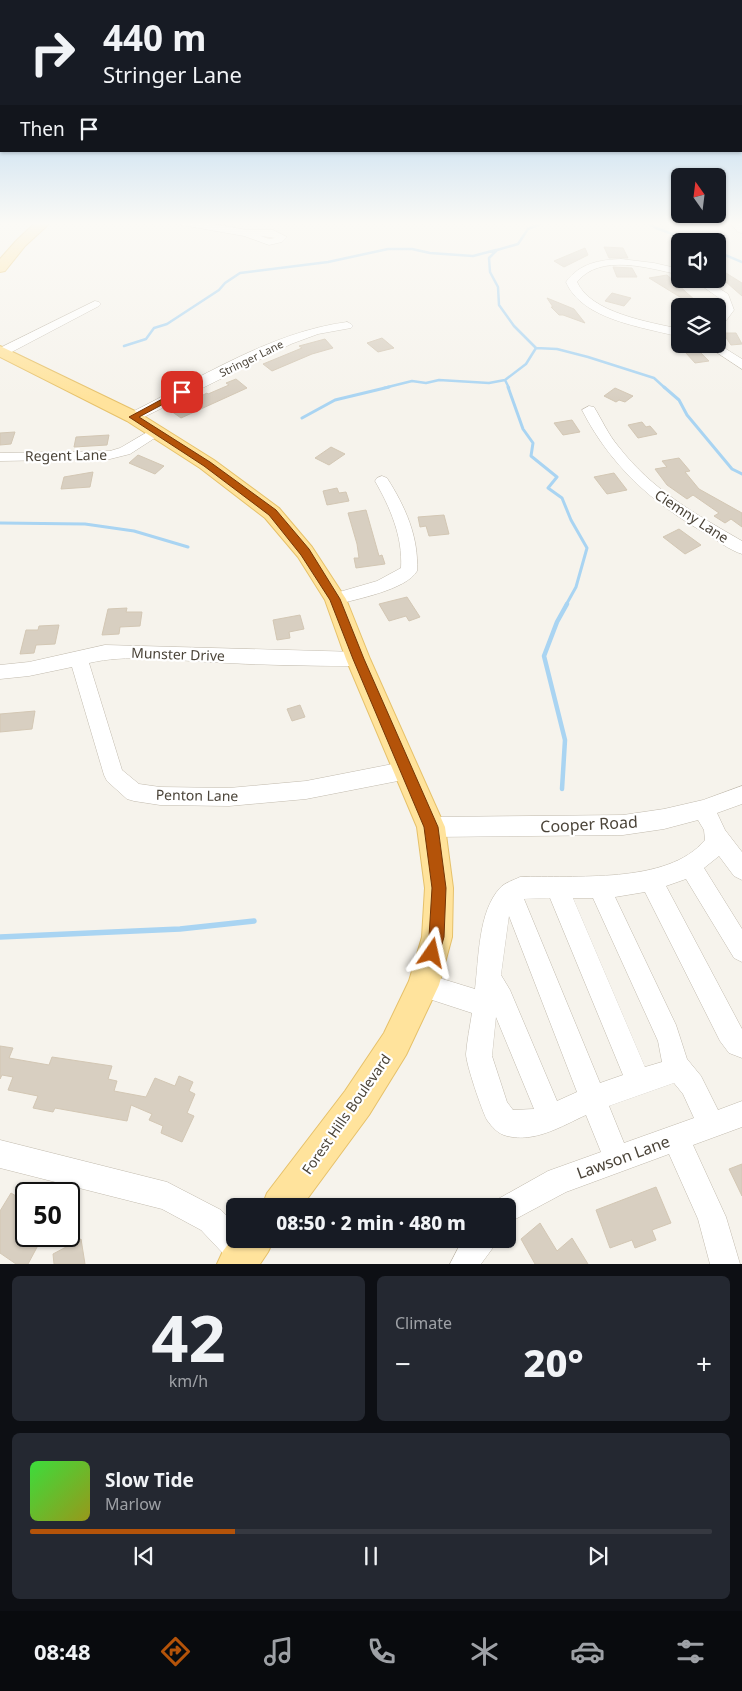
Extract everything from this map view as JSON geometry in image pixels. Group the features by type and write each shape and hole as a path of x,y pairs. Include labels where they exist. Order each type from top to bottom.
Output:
{"main road":[{"name":"Forest Hills Boulevard","path":"1,352 133,417 207,464 272,513 305,552 335,599 358,659 408,770 431,827 439,888 437,937 424,985 395,1044 357,1103 286,1198"}],"street":[{"path":"571,281 575,293 595,308 671,330"},
{"path":"711,288 725,298"},
{"path":"1,352 95,304"},
{"name":"Stringer Lane","path":"133,417 280,343 308,331 327,327 347,326"},
{"path":"724,353 742,365"},
{"name":"Ciemny Lane","path":"589,410 609,442 643,482 664,500 742,548"},
{"name":"Regent Lane","path":"0,457 110,455 125,451 156,431"},
{"path":"335,599 389,582 409,571 411,559 396,507 382,481"},
{"name":"Munster Drive","path":"0,672 29,669 105,652 267,658 358,659"},
{"name":"Penton Lane","path":"78,657 114,775 134,792 160,796 229,797 306,790 408,770"},
{"name":"Cooper Road","path":"431,827 623,825 664,819 703,809 742,795"},
{"path":"703,809 716,835 742,869"},
{"path":"676,1064 673,1071 593,1098 551,1118 525,1126 507,1123 496,1110 479,1056 496,916 508,895 520,888 599,886 652,882 683,871 704,857 714,846 716,835"},
{"path":"690,866 740,942"},
{"path":"652,882 729,1032 738,1044 742,1045"},
{"path":"599,886 667,1034 676,1064 692,1086 711,1125"},
{"path":"557,887 639,1083"},
{"path":"508,895 516,906 534,949 617,1159"},
{"path":"489,977 502,999 551,1118"},
{"path":"424,985 486,1005"},
{"name":"Lawson Lane","path":"516,1205 558,1181 742,1114"},
{"path":"675,1138 712,1217 724,1264"},
{"path":"0,1154 167,1196 211,1220 245,1252"},
{"path":"464,1264 474,1248"}],"building":[{"path":"654,281 671,281 671,288 682,288 693,298 682,298"},
{"path":"726,281 739,281 742,283 742,296"},
{"path":"612,293 631,298 624,306 605,301"},
{"path":"547,298 574,309 585,323 559,315 551,307 553,307"},
{"path":"726,333 736,333 742,344 731,345 726,338"},
{"path":"382,338 394,348 378,352 367,343"},
{"path":"325,339 333,348 312,354 272,371 263,364 302,348 299,346"},
{"path":"686,353 701,353 709,361 695,363"},
{"path":"236,379 247,388 181,418 171,411 207,393 229,385 226,383"},
{"path":"615,388 633,396 625,402 619,400 616,402 604,396"},
{"path":"572,420 580,432 563,435 554,423"},
{"path":"642,422 646,427 650,426 657,434 638,438 628,425"},
{"path":"15,432 11,444 0,445 0,433"},
{"path":"109,435 107,445 74,447 76,437"},
{"path":"331,447 345,454 329,465 315,458"},
{"path":"138,455 164,466 155,474 129,463"},
{"path":"679,458 690,471 685,472 699,489 742,513 742,527 731,519 725,523 714,516 719,513 693,495 687,499 667,485 655,469 667,467 662,461"},
{"path":"93,472 90,487 61,489 64,477"},
{"path":"614,473 627,490 607,494 594,477"},
{"path":"337,488 339,493 346,492 349,501 327,505 323,491"},
{"path":"366,510 379,556 382,555 385,564 356,568 354,558 359,558 357,544 348,513"},
{"path":"444,515 449,534 429,536 426,526 420,527 418,517"},
{"path":"679,529 701,545 685,554 663,537"},
{"path":"407,597 420,617 409,621 406,616 389,621 379,604"},
{"path":"127,608 126,612 142,612 140,626 120,627 119,634 102,635 108,609"},
{"path":"300,615 304,629 289,632 290,638 277,640 273,620"},
{"path":"59,625 55,644 36,645 34,653 20,654 26,630 38,630 39,626"},
{"path":"300,705 305,717 292,721 287,709"},
{"path":"35,711 32,729 0,732 0,714"},
{"path":"0,1046 13,1048 9,1058 49,1065 52,1057 112,1066 108,1079 117,1081 114,1091 146,1097 155,1078 175,1086 179,1076 193,1082 189,1091 195,1094 187,1113 194,1116 182,1142 161,1133 163,1126 149,1120 152,1114 131,1105 127,1121 55,1108 53,1112 33,1108 38,1096 8,1090 13,1077 2,1075 0,1079"},
{"path":"742,1164 742,1196 729,1169"},
{"path":"656,1187 671,1223 652,1230 656,1240 635,1248 632,1240 610,1248 596,1210"},
{"path":"11,1193 15,1195 15,1247 37,1247 28,1264 16,1264 0,1253 0,1211"},
{"path":"540,1223 557,1251 572,1238 588,1264 535,1264 521,1239"},
{"path":"80,1240 85,1264 54,1264 53,1254 66,1247 80,1247"}],"waterway":[{"path":"124,346 146,339 154,328 167,324 219,290 228,281"},
{"path":"495,281 498,287 499,305 514,326 536,348"},
{"path":"505,380 526,364 536,348"},
{"path":"536,348 557,349 588,357 654,378 665,388"},
{"path":"384,388 412,381 426,383 439,380 489,383 505,380"},
{"path":"505,380 509,388"},
{"path":"302,418 335,400 389,387"},
{"path":"508,387 523,429 533,443 531,456 557,477 548,488 562,498 571,520 587,548 576,587 566,605"},
{"path":"664,387 679,400 687,415 732,469 742,474"},
{"path":"0,523 85,524 134,531 188,547"},
{"path":"562,789 565,740 544,656 557,622 567,604"},
{"path":"0,937 180,929 254,921"}],"route":[{"path":"182,392 133,417 207,464 272,513 305,552 335,599 358,659 408,770 431,827 439,888 437,937 432,953"}]}
